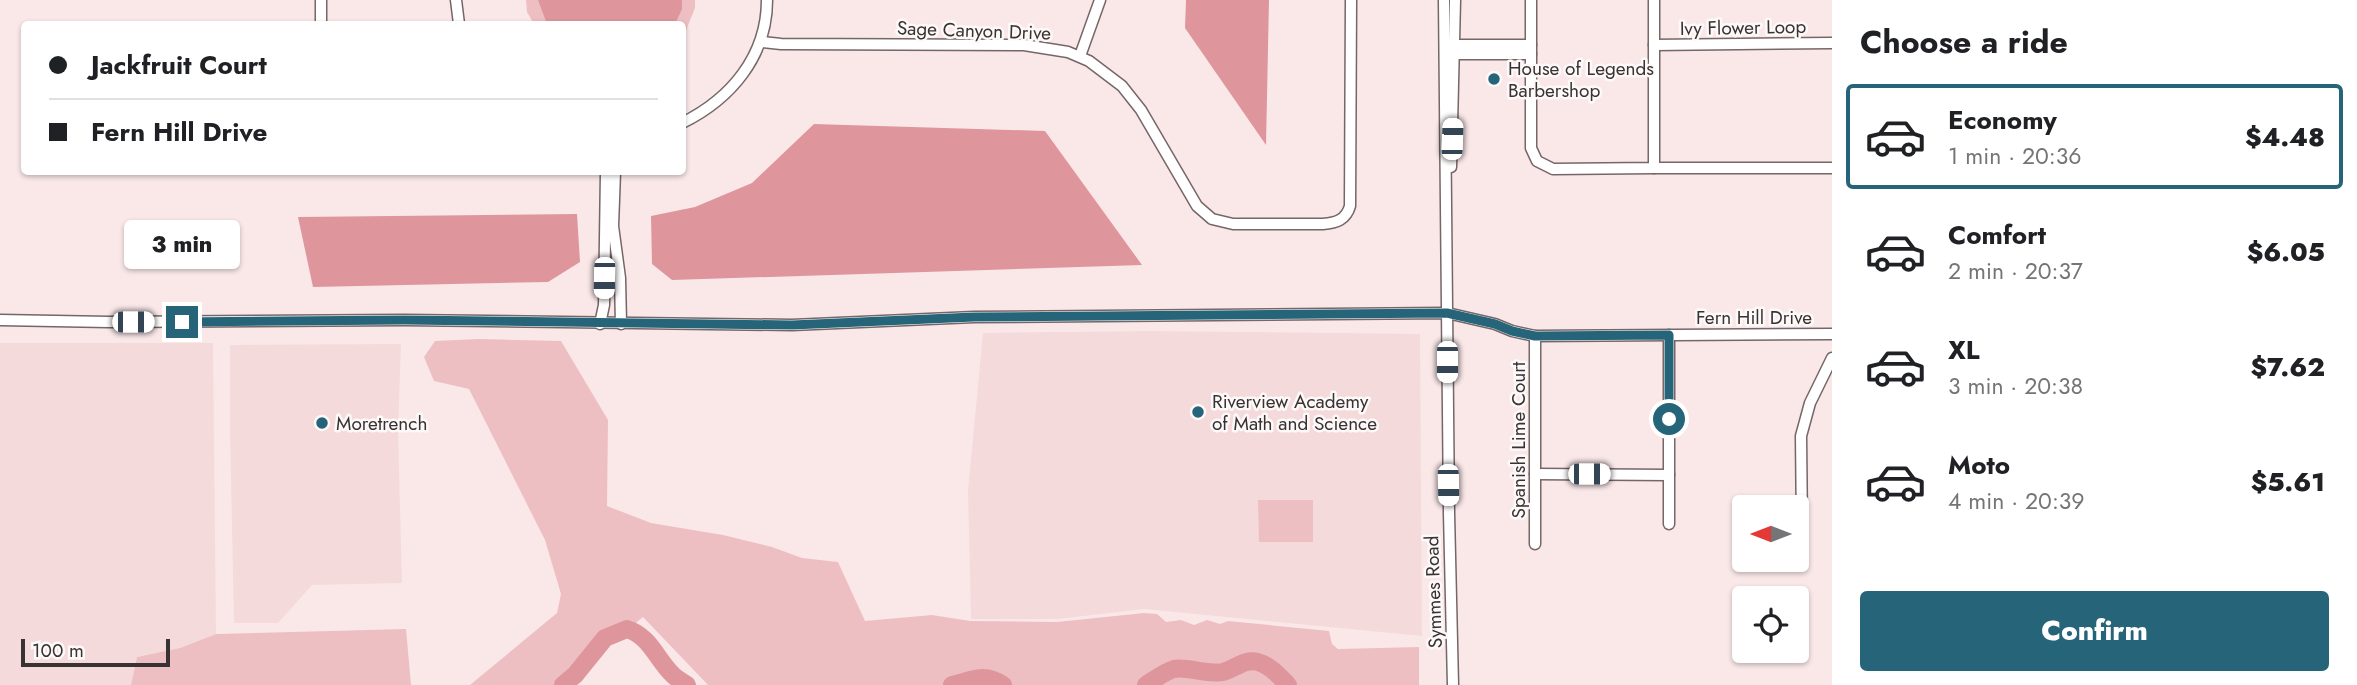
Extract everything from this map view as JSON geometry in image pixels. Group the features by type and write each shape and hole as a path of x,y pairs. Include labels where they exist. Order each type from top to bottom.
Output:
{"street":[{"path":"321,0 321,21"},
{"path":"456,0 459,21"},
{"path":"686,120 702,113 741,78 762,42 767,0"},
{"path":"1080,56 1100,0"},
{"name":"Sage Canyon Drive","path":"762,42 1024,45 1055,48 1080,56 1111,77 1133,99 1197,206 1212,219 1233,224 1334,223 1348,213 1351,196 1352,0"},
{"name":"Symmes Road","path":"1444,0 1449,49 1447,313 1453,685"},
{"name":"Symmes Road","path":"1449,49 1455,0"},
{"path":"1531,0 1531,148 1537,161 1553,169 1832,168"},
{"name":"Ivy Flower Loop","path":"1654,0 1654,168"},
{"name":"Ivy Flower Loop","path":"1654,45 1832,43"},
{"path":"1449,49 1531,50"},
{"path":"600,324 604,305 606,175"},
{"path":"615,175 613,226 620,278 621,324"},
{"name":"Fern Hill Drive","path":"0,320 404,320 792,325 974,317 1447,313 1535,336 1832,334"},
{"path":"1669,335 1669,524"},
{"name":"Spanish Lime Court","path":"1535,336 1535,544"},
{"path":"1802,495 1801,436 1810,403 1832,358"},
{"path":"1535,474 1669,475"}],"shaded area":[{"path":"526,0 695,0 695,8 686,30 686,21 532,21 527,12"},
{"path":"538,0 682,0 682,9 676,21 546,21"},
{"path":"1186,0 1269,0 1266,145 1185,28"},
{"path":"814,124 1045,131 1142,265 672,280 652,264 651,216 695,207 752,183"},
{"path":"577,214 580,262 548,282 313,287 298,217"},
{"name":"Riverview Academy of Math and Science","path":"1150,331 1420,334 1422,636 1145,609 1057,619 971,619 968,491 983,333"},
{"path":"435,341 561,341 608,420 607,506 651,523 723,535 772,547 802,558 838,562 865,621 932,615 970,621 1057,622 1144,613 1157,614 1166,622 1181,620 1194,625 1207,620 1220,624 1228,621 1329,631 1332,644 1338,649 1419,647 1419,685 708,685 643,617 561,685 470,685 557,613 561,594 545,540 469,389 434,381 424,357"},
{"path":"0,343 213,343 216,634 180,648 137,657 131,685 0,685"},
{"path":"401,344 398,432 402,583 312,585 278,623 234,623 230,345"},
{"path":"1258,500 1313,500 1313,542 1259,542"},
{"path":"406,629 411,685 131,685 137,657 180,648 216,634"}],"waterway":[{"path":"563,685 575,675 605,638 627,629 642,637 667,669 687,685"},
{"path":"1146,685 1174,669 1217,673 1253,661 1271,669 1288,685"},
{"path":"952,685 984,678 1003,685"}],"place":[{"name":"House of Legends Barbershop","path":"1494,79"},
{"name":"Riverview Academy of Math and Science","path":"1198,412"},
{"name":"Moretrench","path":"322,423"}],"route":[{"path":"182,322 404,320 792,325 974,317 1447,313 1535,336 1669,335 1669,419"}]}
